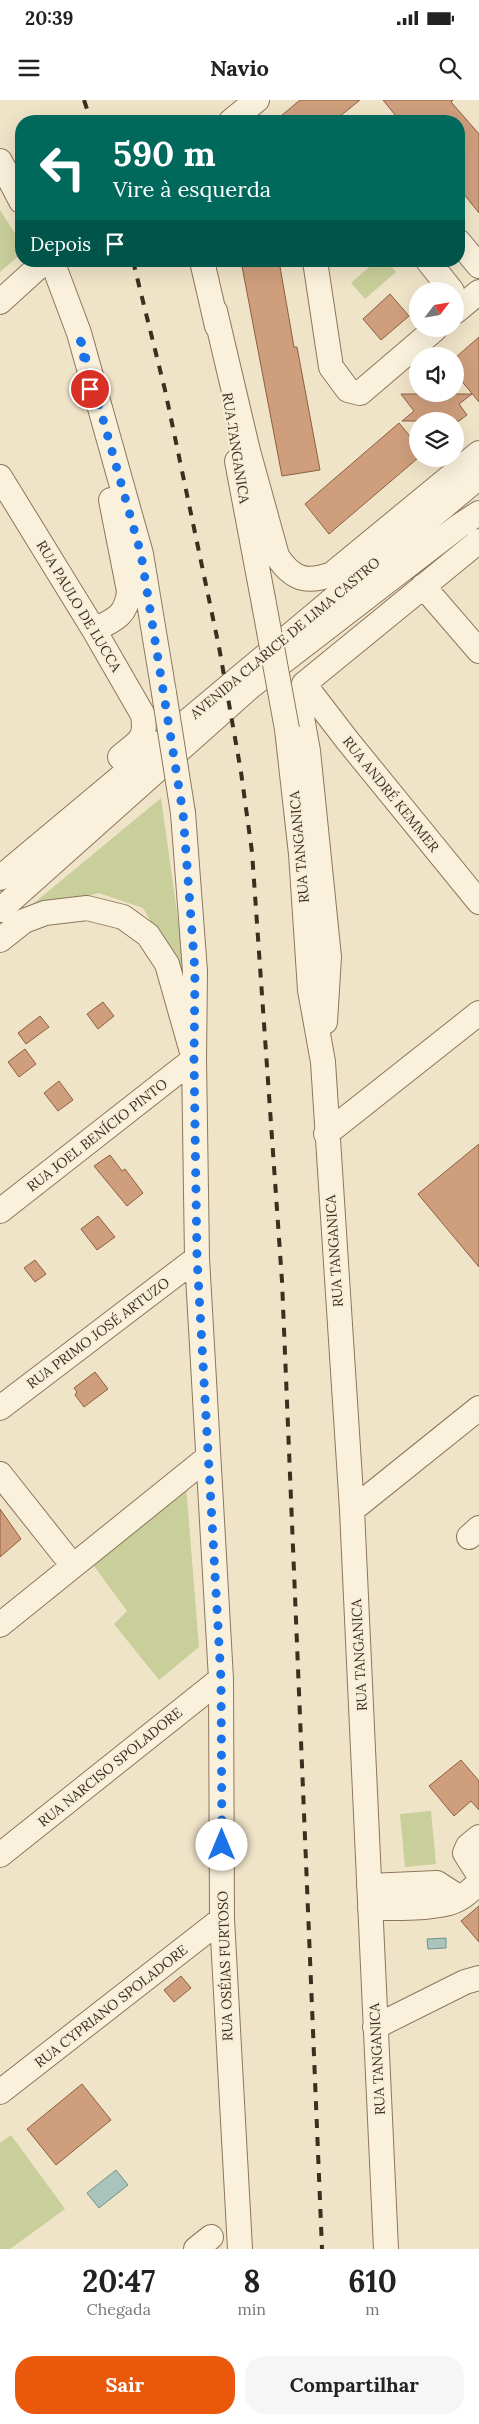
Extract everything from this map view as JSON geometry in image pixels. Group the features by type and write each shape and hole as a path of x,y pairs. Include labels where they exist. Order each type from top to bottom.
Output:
{"street":[{"path":"0,161 15,190"},
{"path":"465,249 479,266"},
{"path":"0,302 38,267"},
{"name":"RUA OSÉIAS FURTOSO","path":"54,267 79,334 141,554 183,813 195,971 194,1059 197,1258 221,1679 222,1919 240,2249"},
{"name":"RUA TANGANICA","path":"204,267 215,311 238,472 287,729 301,854 310,990 323,1062 326,1134 352,1510 386,2249"},
{"path":"317,267 331,367 348,390 360,392 425,338"},
{"path":"433,267 446,282"},
{"path":"215,311 248,451 277,556 286,570 299,578 319,579 332,574 479,453"},
{"path":"79,334 129,591 127,606 120,615 94,630"},
{"name":"RUA PAULO DE LUCCA","path":"0,477 94,630 142,715 145,730 142,739 0,857"},
{"name":"AVENIDA CLARICE DE LIMA CASTRO","path":"0,878 479,477"},
{"name":"AVENIDA CLARICE DE LIMA CASTRO","path":"6,904 250,687 459,526 479,513"},
{"path":"323,1062 329,957 308,750 299,702 304,684 479,540"},
{"path":"423,586 479,651"},
{"name":"RUA ANDRÉ KEMMER","path":"304,684 347,740 479,902"},
{"path":"308,750 329,736 347,740"},
{"path":"0,940 24,920 45,913 87,908 123,917 148,935 167,964 194,1059"},
{"path":"326,1134 479,1013"},
{"name":"RUA JOEL BENÍCIO PINTO","path":"0,1211 194,1059"},
{"name":"RUA PRIMO JOSÉ ARTUZO","path":"0,1408 197,1258"},
{"path":"352,1510 479,1408"},
{"path":"0,1625 207,1458"},
{"path":"0,1474 73,1566"},
{"name":"RUA NARCISO SPOLADORE","path":"0,1856 221,1679"},
{"path":"479,1837 468,1846 465,1853 479,1875"},
{"path":"370,1897 406,1908 450,1903 479,1884"},
{"name":"RUA CYPRIANO SPOLADORE","path":"0,2092 222,1919"},
{"path":"375,2027 464,1982 479,1978"}],"green space":[{"path":"0,210 15,234 15,259 0,272"},
{"path":"369,267 392,267 396,272 365,299 351,283"},
{"path":"161,798 187,984 143,908 99,893 22,913"},
{"path":"186,1485 199,1647 159,1680 114,1624 127,1611 91,1562"},
{"path":"431,1811 436,1864 405,1867 400,1814"},
{"path":"11,2135 65,2209 10,2249 0,2249 0,2143"}],"water":[{"path":"446,1938 446,1948 428,1949 427,1939"},
{"path":"116,2170 128,2185 99,2208 87,2193"}],"building":[{"path":"300,100 360,100 341,115 282,115"},
{"path":"383,100 453,100 451,102 462,115 435,115 395,115"},
{"path":"465,118 479,134 479,213 465,196"},
{"path":"242,267 280,267 294,347 297,347 320,470 282,476"},
{"path":"390,294 409,316 381,340 363,319"},
{"path":"479,337 479,402 464,384 464,350"},
{"path":"401,394 409,394 409,402 462,402 459,404 467,415 464,417 464,412 413,412 414,411"},
{"path":"464,394 472,394 464,400"},
{"path":"409,415 409,421 402,421"},
{"path":"399,423 409,435 409,466 329,534 305,504"},
{"path":"103,1002 114,1016 98,1029 87,1014"},
{"path":"40,1016 49,1027 26,1044 18,1033"},
{"path":"25,1049 36,1064 19,1077 8,1062"},
{"path":"59,1081 73,1100 58,1111 44,1093"},
{"path":"479,1144 479,1267 418,1194"},
{"path":"110,1155 122,1171 125,1169 143,1193 127,1206 94,1166"},
{"path":"98,1216 115,1237 97,1250 81,1229"},
{"path":"35,1260 46,1274 35,1282 24,1268"},
{"path":"95,1372 108,1389 84,1407 75,1395 77,1392 74,1388"},
{"path":"0,1509 21,1539 0,1557"},
{"path":"461,1760 479,1781 479,1810 471,1801 454,1816 429,1786"},
{"path":"479,1906 479,1942 461,1921"},
{"path":"181,1976 191,1988 174,2002 164,1990"},
{"path":"82,2084 111,2120 56,2165 27,2129"}],"railway":[{"path":"84,100 89,115"},
{"path":"134,267 165,390 219,647 241,772 252,852 282,1281 322,2249"}],"route":[{"path":"90,389 79,334 141,554 183,813 195,971 194,1059 197,1258 221,1679 222,1845"}]}
